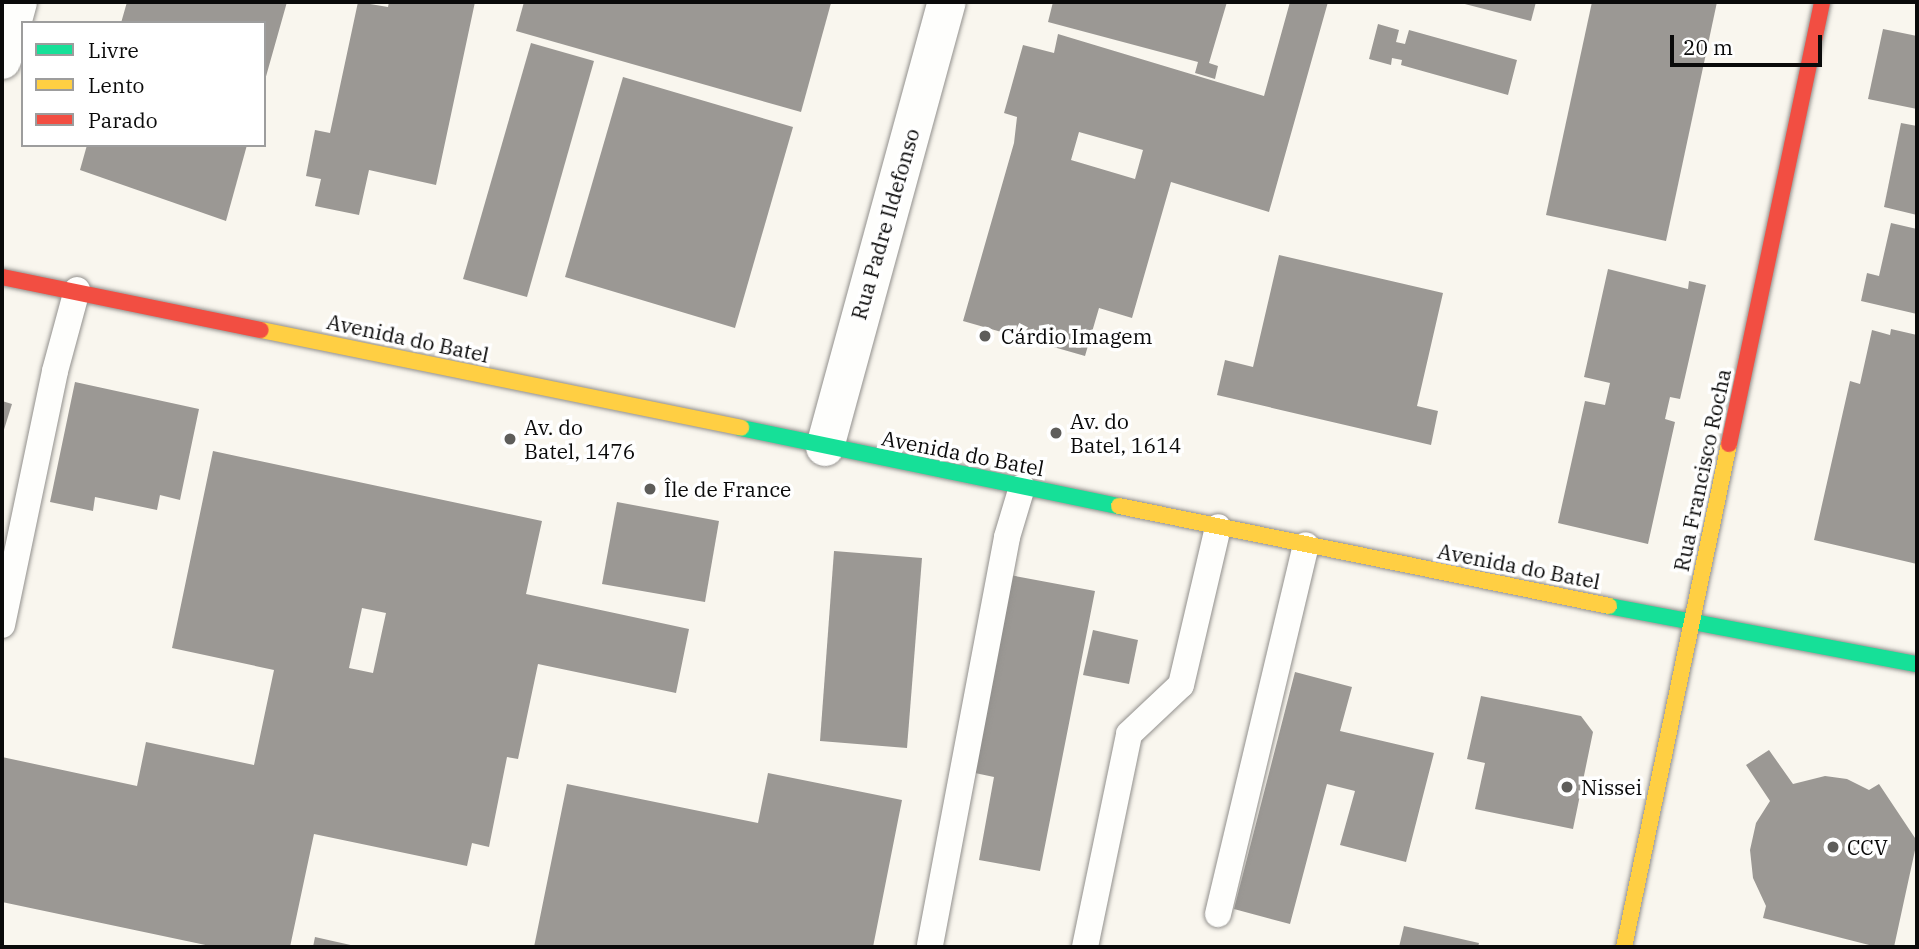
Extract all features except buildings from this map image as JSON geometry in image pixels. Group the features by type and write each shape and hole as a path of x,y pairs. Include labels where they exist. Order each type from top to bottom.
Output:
{"main road":[{"name":"Rua Francisco Rocha","path":"1624,947 1822,2"},
{"name":"Avenida do Batel","path":"2,276 77,289 825,447 1306,545 1691,623 1917,664"}],"street":[{"path":"2,60 18,2"},
{"name":"Rua Padre Ildefonso","path":"825,447 947,2"}],"lane":[{"path":"2,625 77,289"},
{"path":"930,945 1007,537 1022,487"},
{"path":"1085,947 1129,734 1181,685 1218,527"},
{"path":"1218,914 1306,545"}],"traffic: fast":[{"path":"741,428 1119,506"},
{"path":"1609,606 1917,664"}],"traffic: slow":[{"path":"261,330 741,428"},
{"path":"1624,947 1729,444"},
{"path":"1119,506 1609,606"}],"traffic: jam":[{"path":"1729,444 1822,2"},
{"path":"2,277 261,330"}],"place":[{"name":"Cárdio Imagem","path":"985,336"},
{"name":"Av. do Batel, 1614","path":"1056,433"},
{"name":"Av. do Batel, 1476","path":"510,439"},
{"name":"Île de France","path":"650,489"},
{"name":"Nissei","path":"1567,787"},
{"name":"CCV","path":"1833,847"}]}
